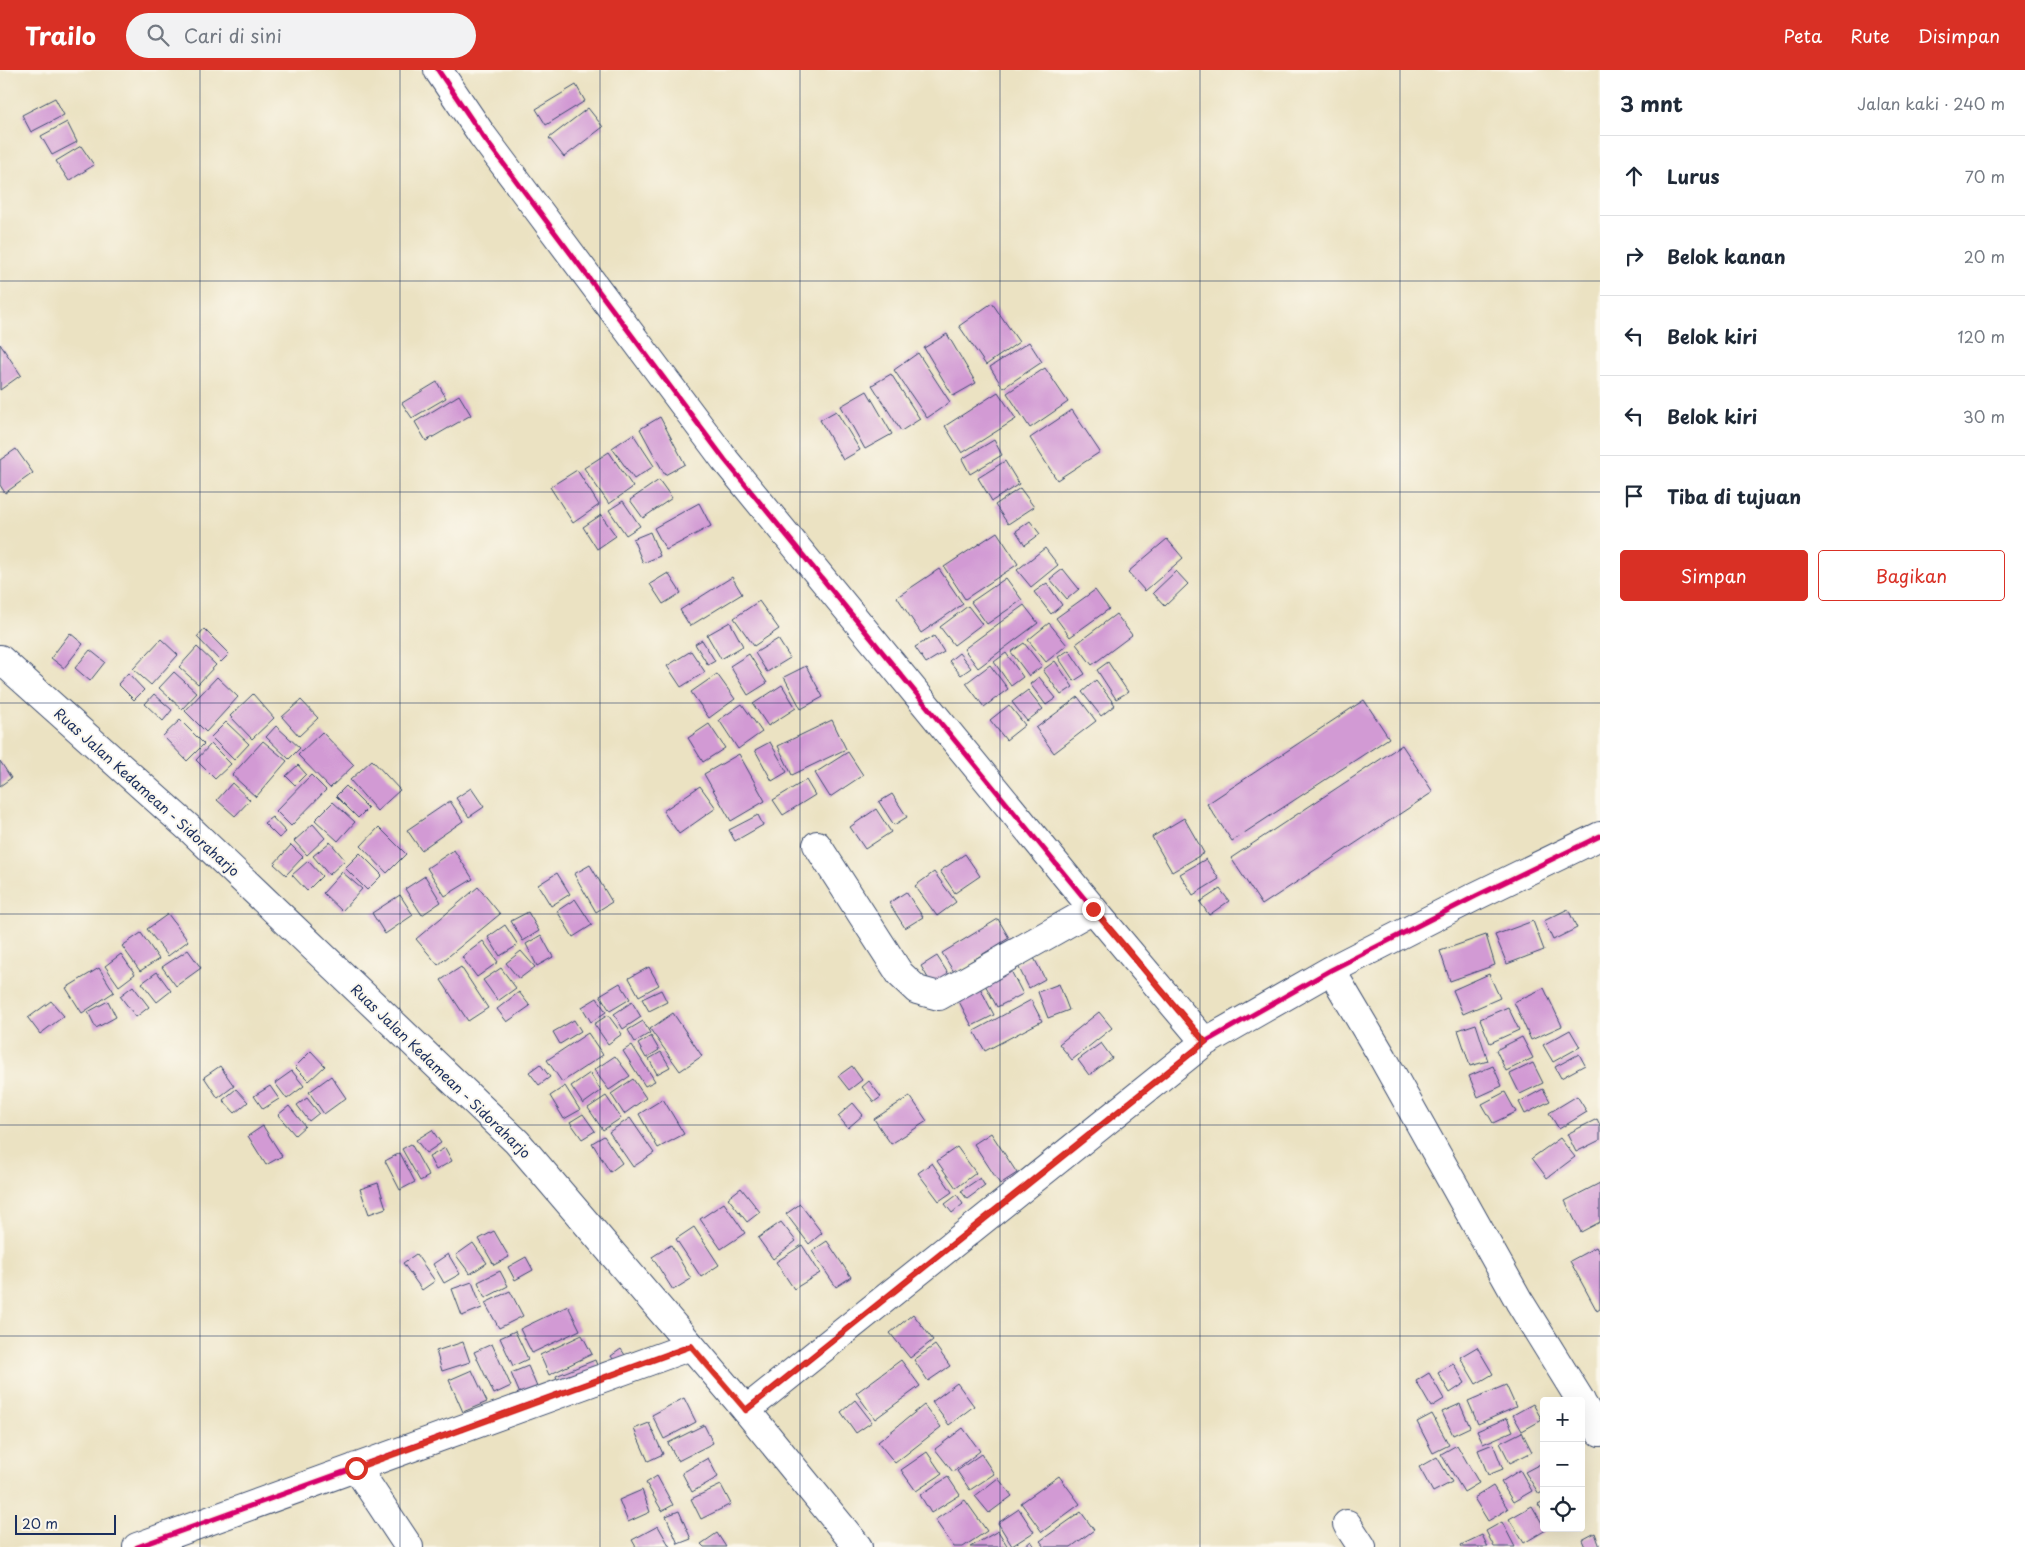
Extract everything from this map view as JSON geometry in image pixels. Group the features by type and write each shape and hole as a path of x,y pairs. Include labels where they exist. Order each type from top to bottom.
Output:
{"street":[{"path":"438,70 488,143 725,460 1093,909 1205,1042"},
{"name":"Ruas Jalan Kedamean - Sidoraharjo","path":"3,666 190,829 517,1142 746,1410 858,1547"},
{"path":"746,1410 1205,1042 1331,970 1468,900 1600,836"},
{"path":"817,845 900,974 917,990 939,996 1093,909"},
{"path":"1331,970 1383,1058 1519,1300 1579,1397"},
{"path":"137,1547 691,1346"},
{"path":"1585,1408 1600,1432"},
{"path":"356,1468 409,1547"},
{"path":"1347,1524 1362,1547"}],"building":[{"path":"576,85 585,101 546,125 536,109"},
{"path":"55,98 64,115 31,132 22,115"},
{"path":"588,108 603,127 564,157 549,138"},
{"path":"67,122 77,142 52,155 41,136"},
{"path":"81,146 94,165 69,181 56,161"},
{"path":"992,303 1019,342 986,365 959,326"},
{"path":"947,334 976,383 953,396 924,348"},
{"path":"1029,342 1042,362 1003,388 990,367"},
{"path":"0,344 21,375 0,390"},
{"path":"918,353 950,402 927,418 894,370"},
{"path":"1045,368 1068,402 1030,428 1007,393"},
{"path":"891,374 920,419 901,431 872,385"},
{"path":"437,382 446,398 412,418 402,403"},
{"path":"867,391 892,434 865,449 841,406"},
{"path":"998,392 1016,419 962,453 945,426"},
{"path":"459,395 471,415 426,441 415,422"},
{"path":"1072,410 1100,452 1057,480 1030,438"},
{"path":"836,411 860,450 843,460 820,420"},
{"path":"660,417 685,464 665,475 640,429"},
{"path":"633,434 654,466 634,479 612,448"},
{"path":"994,440 1002,455 970,474 962,459"},
{"path":"16,449 33,473 5,493 0,485 0,460"},
{"path":"609,452 633,487 609,504 584,468"},
{"path":"1005,461 1019,484 992,501 978,478"},
{"path":"577,470 599,505 573,523 550,487"},
{"path":"659,480 672,498 643,518 630,500"},
{"path":"1020,488 1034,507 1008,524 995,505"},
{"path":"623,501 640,526 626,535 609,510"},
{"path":"699,503 711,526 666,550 654,528"},
{"path":"601,515 616,536 597,549 583,527"},
{"path":"1030,521 1040,534 1025,545 1016,531"},
{"path":"650,532 660,556 643,563 633,539"},
{"path":"997,532 1018,564 965,599 944,567"},
{"path":"1167,539 1183,558 1145,591 1128,572"},
{"path":"1045,548 1058,565 1031,587 1017,570"},
{"path":"939,569 963,604 921,633 897,597"},
{"path":"1063,569 1079,589 1067,599 1050,579"},
{"path":"1176,571 1188,584 1165,606 1153,593"},
{"path":"668,573 681,593 663,604 650,584"},
{"path":"732,577 742,594 690,626 680,610"},
{"path":"1006,578 1022,600 987,624 971,602"},
{"path":"1047,583 1062,605 1051,614 1034,592"},
{"path":"1095,590 1109,609 1070,637 1056,618"},
{"path":"759,601 779,629 754,646 734,618"},
{"path":"1024,605 1038,623 978,668 964,649"},
{"path":"968,606 982,624 954,645 940,627"},
{"path":"1116,614 1132,635 1092,665 1076,644"},
{"path":"730,622 743,646 721,659 707,635"},
{"path":"1049,623 1067,645 1046,662 1028,640"},
{"path":"204,629 229,654 221,662 197,637"},
{"path":"70,633 83,644 64,668 51,658"},
{"path":"934,636 944,652 926,663 915,647"},
{"path":"161,639 178,655 151,685 133,669"},
{"path":"778,639 790,658 767,672 755,653"},
{"path":"702,640 715,661 708,665 695,644"},
{"path":"1024,643 1042,666 1029,676 1011,652"},
{"path":"197,647 216,665 198,684 179,667"},
{"path":"90,650 105,662 90,681 75,668"},
{"path":"1069,650 1085,674 1074,681 1058,657"},
{"path":"691,651 705,672 681,687 667,666"},
{"path":"959,653 971,668 961,675 949,661"},
{"path":"1006,653 1023,677 1011,686 994,662"},
{"path":"749,654 767,683 748,695 730,666"},
{"path":"1055,661 1073,687 1061,695 1043,670"},
{"path":"1108,662 1128,692 1116,699 1097,670"},
{"path":"990,665 1008,689 984,707 966,683"},
{"path":"806,666 823,697 801,709 784,677"},
{"path":"174,672 197,693 182,709 159,688"},
{"path":"128,673 144,690 134,700 118,684"},
{"path":"717,674 735,699 709,718 691,692"},
{"path":"217,677 238,697 206,732 185,711"},
{"path":"1039,677 1056,698 1046,705 1030,684"},
{"path":"1096,680 1115,705 1101,716 1082,692"},
{"path":"782,685 796,708 768,726 753,704"},
{"path":"1028,690 1043,709 1027,721 1012,702"},
{"path":"154,694 172,710 163,721 145,704"},
{"path":"253,694 274,718 252,739 230,716"},
{"path":"1078,697 1096,721 1054,753 1036,728"},
{"path":"301,700 318,718 299,736 282,717"},
{"path":"1364,700 1389,738 1232,841 1207,804"},
{"path":"742,704 762,732 738,749 719,720"},
{"path":"1009,705 1025,725 1006,740 990,720"},
{"path":"180,720 204,744 187,761 163,736"},
{"path":"832,720 846,749 792,775 778,746"},
{"path":"226,722 249,744 234,760 211,737"},
{"path":"709,724 725,748 703,762 688,738"},
{"path":"276,726 300,748 289,759 266,737"},
{"path":"322,732 354,765 330,788 298,755"},
{"path":"263,741 287,761 256,797 232,775"},
{"path":"770,742 787,772 772,781 755,750"},
{"path":"211,744 231,764 215,779 196,760"},
{"path":"1402,745 1433,792 1262,905 1231,858"},
{"path":"848,752 863,775 830,797 815,773"},
{"path":"739,754 765,801 731,821 704,774"},
{"path":"372,760 400,790 377,811 350,780"},
{"path":"0,761 11,778 0,786"},
{"path":"298,765 306,774 295,785 286,776"},
{"path":"311,775 326,790 291,826 276,811"},
{"path":"806,780 815,795 783,815 773,800"},
{"path":"232,783 250,800 235,816 217,800"},
{"path":"346,786 368,808 358,818 336,796"},
{"path":"700,786 716,808 679,834 663,811"},
{"path":"471,788 484,807 469,817 456,798"},
{"path":"892,794 907,817 894,825 879,802"},
{"path":"450,801 463,821 421,850 407,830"},
{"path":"333,802 355,822 338,841 315,820"},
{"path":"876,809 891,832 865,849 850,827"},
{"path":"758,815 763,825 735,841 729,830"},
{"path":"272,817 286,832 279,838 264,823"},
{"path":"1184,818 1204,853 1172,872 1152,837"},
{"path":"313,824 325,838 307,855 294,841"},
{"path":"379,827 406,854 387,873 361,846"},
{"path":"330,842 345,860 329,875 313,856"},
{"path":"291,845 303,857 286,875 274,864"},
{"path":"454,850 473,879 445,896 427,868"},
{"path":"360,853 382,875 367,890 345,868"},
{"path":"965,854 980,876 955,893 940,871"},
{"path":"1206,859 1219,879 1193,895 1180,874"},
{"path":"308,861 322,876 307,891 292,875"},
{"path":"590,865 612,902 596,912 574,874"},
{"path":"342,872 362,889 342,911 323,893"},
{"path":"934,872 956,902 937,916 915,886"},
{"path":"557,873 570,894 551,906 538,885"},
{"path":"425,876 441,902 422,915 405,889"},
{"path":"478,887 500,914 438,965 416,939"},
{"path":"1220,889 1229,901 1209,915 1200,902"},
{"path":"906,892 923,917 905,928 889,903"},
{"path":"400,895 413,915 385,934 372,913"},
{"path":"575,899 592,925 573,937 557,911"},
{"path":"1568,909 1577,928 1553,940 1544,921"},
{"path":"528,912 539,931 523,941 511,921"},
{"path":"168,914 188,941 168,956 147,929"},
{"path":"998,919 1009,938 954,972 942,953"},
{"path":"1533,921 1544,950 1507,964 1495,935"},
{"path":"505,925 518,945 500,956 488,937"},
{"path":"141,933 159,959 140,971 122,946"},
{"path":"541,935 553,957 537,966 526,944"},
{"path":"1486,935 1495,965 1450,981 1440,951"},
{"path":"483,941 498,962 477,977 462,957"},
{"path":"188,950 201,968 176,986 162,967"},
{"path":"521,951 535,967 519,979 506,963"},
{"path":"121,954 135,974 119,986 105,966"},
{"path":"937,956 949,975 932,985 921,966"},
{"path":"1033,956 1045,979 1029,988 1017,964"},
{"path":"1008,965 1023,994 997,1007 982,979"},
{"path":"461,967 488,1008 468,1021 441,980"},
{"path":"649,967 659,985 639,996 629,978"},
{"path":"99,968 114,992 82,1013 66,988"},
{"path":"501,968 516,988 498,1001 483,980"},
{"path":"157,972 171,991 157,1002 142,983"},
{"path":"1489,974 1500,998 1463,1014 1453,990"},
{"path":"977,982 994,1015 972,1026 955,994"},
{"path":"620,983 630,999 610,1011 600,995"},
{"path":"1059,984 1069,1010 1048,1018 1038,992"},
{"path":"133,986 149,1007 136,1017 120,996"},
{"path":"1544,988 1562,1026 1531,1040 1514,1002"},
{"path":"661,990 667,1002 649,1011 642,999"},
{"path":"519,992 530,1006 507,1022 497,1009"},
{"path":"597,998 606,1012 591,1022 582,1007"},
{"path":"1031,1000 1042,1021 985,1051 974,1031"},
{"path":"51,1001 64,1016 40,1034 28,1018"},
{"path":"108,1001 116,1017 96,1028 88,1012"},
{"path":"632,1002 641,1017 623,1029 614,1014"},
{"path":"1508,1007 1519,1030 1490,1043 1480,1019"},
{"path":"1099,1012 1112,1028 1072,1060 1059,1044"},
{"path":"673,1013 702,1056 680,1071 650,1029"},
{"path":"608,1015 622,1034 608,1044 594,1024"},
{"path":"574,1020 581,1031 560,1044 553,1032"},
{"path":"643,1021 650,1033 635,1042 628,1030"},
{"path":"1476,1024 1488,1061 1470,1066 1458,1030"},
{"path":"1570,1030 1580,1047 1553,1062 1543,1045"},
{"path":"588,1033 603,1055 562,1082 547,1060"},
{"path":"651,1036 659,1050 646,1058 638,1044"},
{"path":"1522,1037 1533,1058 1506,1071 1496,1050"},
{"path":"1101,1043 1112,1058 1089,1075 1078,1060"},
{"path":"632,1045 655,1081 645,1086 623,1051"},
{"path":"311,1051 325,1066 309,1081 295,1067"},
{"path":"661,1052 670,1067 657,1074 649,1059"},
{"path":"1579,1054 1585,1065 1561,1078 1555,1067"},
{"path":"615,1056 630,1076 609,1090 594,1070"},
{"path":"1533,1063 1543,1083 1520,1094 1510,1074"},
{"path":"540,1064 550,1077 539,1085 529,1072"},
{"path":"220,1066 234,1086 218,1098 204,1077"},
{"path":"852,1066 862,1080 849,1090 838,1076"},
{"path":"1493,1066 1502,1086 1478,1097 1469,1076"},
{"path":"292,1071 304,1086 287,1099 275,1083"},
{"path":"590,1073 601,1091 583,1104 571,1086"},
{"path":"331,1076 346,1098 324,1114 309,1092"},
{"path":"633,1079 646,1098 624,1114 611,1094"},
{"path":"869,1081 881,1097 874,1102 862,1087"},
{"path":"270,1086 279,1099 263,1109 254,1096"},
{"path":"565,1086 580,1110 564,1119 550,1096"},
{"path":"236,1089 248,1102 235,1113 223,1100"},
{"path":"1543,1089 1550,1101 1525,1114 1519,1102"},
{"path":"1505,1092 1516,1112 1493,1123 1482,1104"},
{"path":"606,1096 621,1118 603,1130 588,1108"},
{"path":"910,1096 927,1121 891,1144 874,1119"},
{"path":"1577,1096 1587,1112 1559,1129 1549,1113"},
{"path":"307,1098 319,1113 309,1121 297,1105"},
{"path":"663,1099 684,1134 658,1148 639,1114"},
{"path":"853,1103 863,1115 848,1128 838,1116"},
{"path":"289,1106 305,1126 295,1135 278,1115"},
{"path":"583,1114 595,1131 582,1139 570,1122"},
{"path":"630,1118 654,1153 633,1167 609,1132"},
{"path":"1597,1119 1600,1125 1600,1140 1576,1152 1567,1134"},
{"path":"263,1126 282,1156 266,1165 248,1136"},
{"path":"432,1130 441,1143 426,1153 416,1140"},
{"path":"991,1133 1017,1173 1000,1184 974,1144"},
{"path":"604,1136 622,1163 610,1172 592,1143"},
{"path":"1560,1138 1575,1157 1547,1178 1532,1158"},
{"path":"411,1144 429,1176 420,1181 402,1149"},
{"path":"957,1147 976,1173 956,1188 937,1161"},
{"path":"445,1148 452,1161 436,1170 429,1157"},
{"path":"400,1153 415,1182 400,1190 385,1161"},
{"path":"932,1163 952,1192 939,1201 918,1173"},
{"path":"980,1178 985,1186 967,1199 961,1191"},
{"path":"378,1183 386,1208 369,1214 360,1189"},
{"path":"1600,1183 1600,1222 1581,1232 1565,1201"},
{"path":"741,1188 760,1212 747,1222 728,1198"},
{"path":"957,1195 963,1204 952,1213 945,1204"},
{"path":"724,1203 745,1233 721,1249 700,1219"},
{"path":"800,1204 822,1233 809,1244 786,1214"},
{"path":"781,1222 796,1241 773,1259 758,1238"},
{"path":"694,1227 719,1265 701,1277 676,1239"},
{"path":"494,1231 509,1257 494,1265 479,1239"},
{"path":"827,1241 851,1277 836,1287 812,1251"},
{"path":"473,1243 487,1263 470,1274 456,1255"},
{"path":"671,1245 691,1279 673,1290 652,1257"},
{"path":"802,1245 820,1273 794,1289 776,1262"},
{"path":"1596,1247 1600,1254 1600,1309 1597,1311 1570,1261"},
{"path":"416,1254 435,1281 422,1290 403,1263"},
{"path":"448,1254 460,1274 444,1283 433,1264"},
{"path":"526,1257 533,1270 515,1280 508,1267"},
{"path":"500,1271 508,1286 485,1298 478,1282"},
{"path":"472,1282 482,1308 462,1316 452,1289"},
{"path":"510,1291 523,1316 499,1328 485,1303"},
{"path":"568,1306 580,1330 532,1353 520,1329"},
{"path":"913,1314 933,1340 910,1358 890,1333"},
{"path":"515,1331 528,1359 513,1366 500,1338"},
{"path":"582,1335 592,1354 549,1375 540,1355"},
{"path":"463,1342 470,1362 442,1371 436,1351"},
{"path":"492,1344 511,1386 494,1394 474,1352"},
{"path":"935,1345 950,1366 928,1381 914,1360"},
{"path":"1477,1347 1493,1374 1476,1384 1460,1357"},
{"path":"621,1349 627,1358 617,1365 611,1356"},
{"path":"595,1360 601,1375 561,1391 556,1376"},
{"path":"901,1360 920,1386 875,1419 856,1393"},
{"path":"1453,1363 1465,1383 1450,1393 1438,1373"},
{"path":"528,1366 540,1394 523,1401 511,1373"},
{"path":"472,1370 487,1402 463,1412 449,1380"},
{"path":"1429,1373 1444,1399 1431,1407 1416,1381"},
{"path":"957,1383 974,1406 949,1425 932,1402"},
{"path":"1506,1385 1516,1407 1478,1424 1468,1401"},
{"path":"684,1398 696,1422 664,1439 652,1415"},
{"path":"855,1400 872,1422 856,1433 841,1412"},
{"path":"1460,1404 1470,1427 1453,1435 1442,1412"},
{"path":"1533,1404 1540,1416 1540,1421 1522,1431 1513,1415"},
{"path":"924,1405 941,1427 895,1463 878,1442"},
{"path":"1432,1414 1449,1445 1433,1453 1417,1422"},
{"path":"1507,1418 1513,1431 1483,1444 1477,1431"},
{"path":"649,1423 663,1454 648,1461 634,1429"},
{"path":"704,1425 713,1443 678,1461 668,1443"},
{"path":"963,1428 980,1451 953,1472 935,1449"},
{"path":"1522,1432 1532,1452 1510,1463 1500,1443"},
{"path":"1493,1444 1503,1469 1488,1475 1478,1450"},
{"path":"1457,1445 1479,1483 1464,1492 1441,1454"},
{"path":"927,1452 942,1474 916,1491 901,1470"},
{"path":"981,1454 994,1474 970,1490 957,1471"},
{"path":"1437,1457 1452,1482 1433,1492 1419,1467"},
{"path":"708,1458 718,1477 692,1492 682,1473"},
{"path":"1540,1464 1540,1493 1539,1494 1525,1472"},
{"path":"1520,1470 1532,1491 1513,1502 1501,1482"},
{"path":"657,1476 673,1505 662,1511 646,1483"},
{"path":"1059,1476 1080,1504 1042,1532 1021,1503"},
{"path":"948,1477 960,1495 931,1513 920,1495"},
{"path":"998,1478 1012,1496 989,1513 975,1496"},
{"path":"721,1485 731,1504 701,1519 691,1499"},
{"path":"1493,1486 1508,1509 1488,1521 1474,1498"},
{"path":"642,1490 650,1512 628,1522 619,1500"},
{"path":"965,1500 987,1531 963,1547 954,1547 935,1520"},
{"path":"1532,1506 1540,1520 1540,1532 1543,1532 1524,1543 1509,1519"},
{"path":"1019,1509 1034,1532 1012,1546 998,1523"},
{"path":"679,1511 691,1539 678,1544 666,1516"},
{"path":"1081,1512 1094,1530 1071,1547 1045,1547 1040,1541"},
{"path":"1502,1522 1515,1547 1494,1547 1486,1531"},
{"path":"658,1526 670,1547 636,1547 632,1540"},
{"path":"998,1531 1008,1547 970,1547"},
{"path":"717,1533 726,1547 704,1547 701,1544"},
{"path":"1595,1533 1600,1547 1585,1547 1582,1540"},
{"path":"1482,1535 1488,1547 1462,1547 1461,1545"},
{"path":"1031,1541 1035,1547 1024,1547"}],"cycle path":[{"path":"438,70 482,135 725,460 1093,909 1205,1042"},
{"path":"746,1410 1205,1042 1331,970 1476,896 1600,836"},
{"path":"137,1547 691,1346"}],"route":[{"path":"356,1468 691,1346 746,1410 1205,1042 1093,909"}]}
